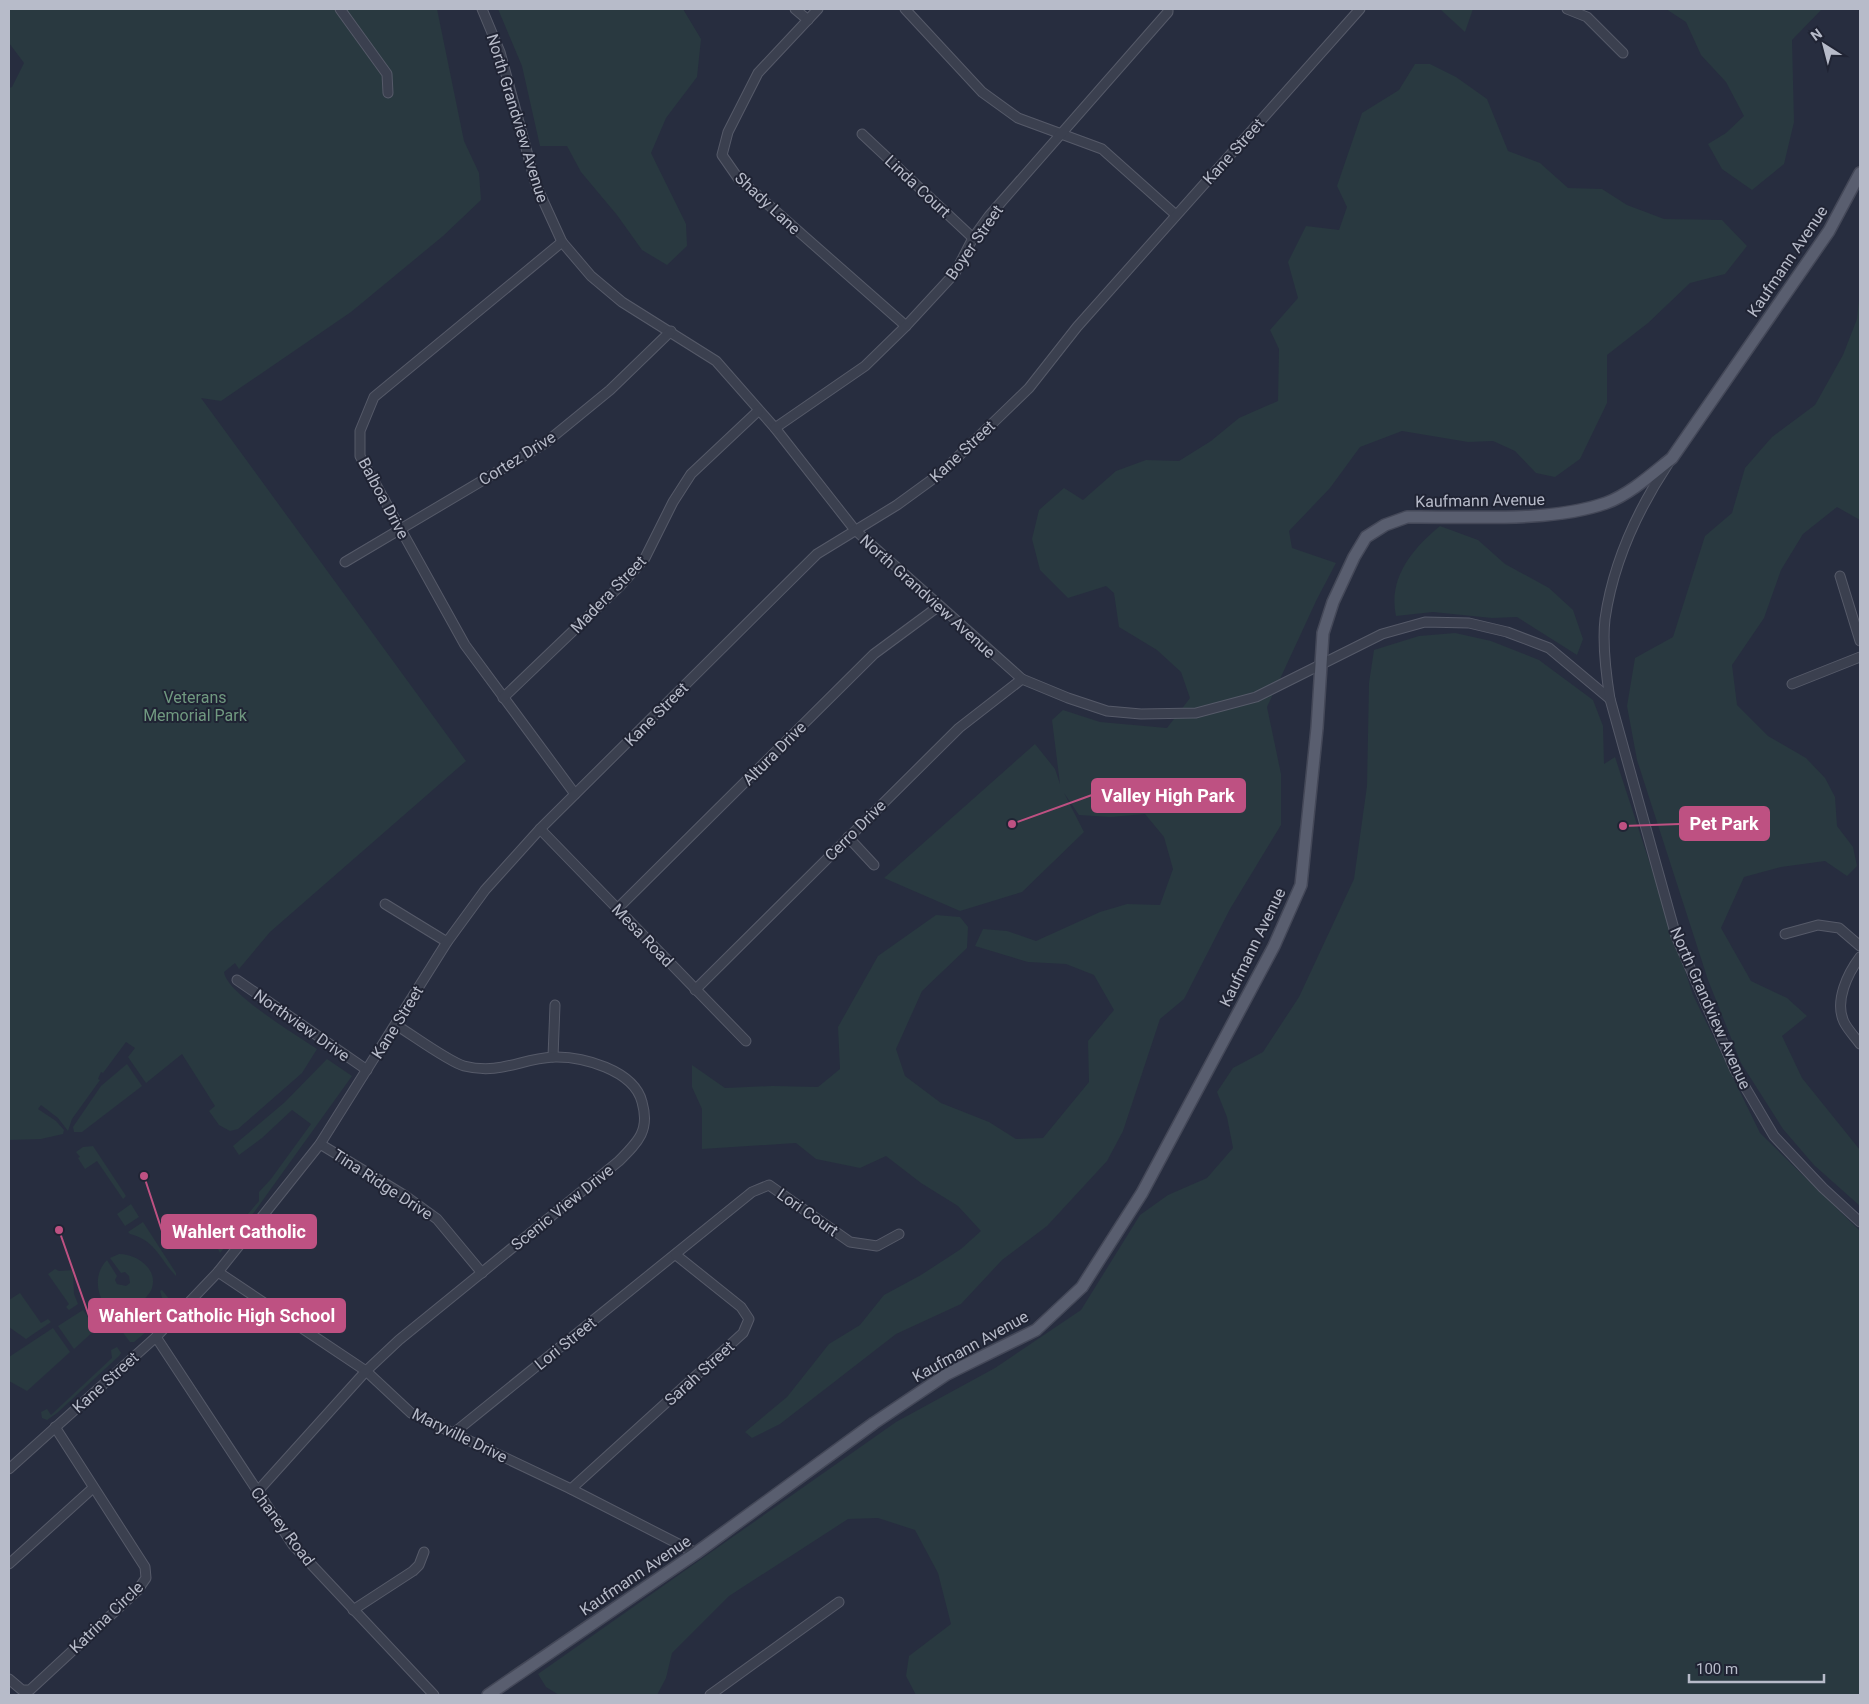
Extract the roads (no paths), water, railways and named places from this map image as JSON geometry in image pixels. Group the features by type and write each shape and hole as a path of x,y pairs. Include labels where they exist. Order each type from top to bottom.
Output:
{"main road":[{"name":"Kaufmann Avenue","path":"488,1695 696,1553 874,1423 947,1374 1036,1330 1082,1287 1142,1193 1274,946 1301,884 1323,633 1333,602 1349,566 1366,537 1385,524 1407,517 1562,515 1607,502 1638,485 1672,458 1829,231 1860,173"}],"street":[{"path":"340,9 387,74 388,93"},
{"name":"North Grandview Avenue","path":"482,9 500,52 536,185 562,242 591,276 622,302 716,361 758,411 775,428 855,530 1022,679 1068,698 1107,711 1141,714 1196,713 1256,697 1382,634 1425,622 1469,623 1507,632 1549,648 1610,699"},
{"path":"795,9 808,20"},
{"name":"Shady Lane","path":"818,9 758,73 728,132 722,155 738,178 906,326"},
{"path":"905,9 982,92 1018,118 1102,149 1176,215"},
{"name":"Boyer Street","path":"775,428 865,366 906,326 955,273 973,238 989,216 1063,134 1168,12 1168,9"},
{"name":"Kane Street","path":"9,1469 156,1337 218,1272 320,1144 447,942 485,890 540,829 818,554 897,505 941,473 1029,388 1077,327 1360,9"},
{"path":"1568,9 1587,17 1623,52"},
{"name":"Linda Court","path":"862,134 973,238"},
{"name":"Balboa Drive","path":"562,242 374,397 360,430 360,456 465,645 575,794"},
{"name":"Cortez Drive","path":"345,562 544,444 610,390 671,331"},
{"name":"Madera Street","path":"503,698 633,572 645,558 673,502 691,474 758,411"},
{"name":"North Grandview Avenue","path":"1672,458 1644,500 1626,540 1615,579 1605,620 1606,674 1610,699 1676,936 1735,1070 1774,1136 1823,1188 1860,1222"},
{"path":"1840,576 1860,642"},
{"name":"Altura Drive","path":"617,909 874,654 939,606"},
{"path":"1792,684 1860,657"},
{"name":"Cerro Drive","path":"695,990 959,728 1022,679"},
{"name":"Mesa Road","path":"540,829 746,1042"},
{"path":"848,837 874,865"},
{"path":"385,904 447,942"},
{"path":"1785,934 1818,925 1839,928 1860,946"},
{"path":"1860,957 1849,972 1842,996 1844,1021 1860,1044"},
{"name":"Northview Drive","path":"237,980 367,1070"},
{"path":"554,1057 555,1005"},
{"name":"Scenic View Drive","path":"257,1492 366,1371 399,1340 620,1160 639,1141 647,1118 641,1095 623,1076 593,1062 554,1057 494,1070 462,1066 396,1024"},
{"name":"Tina Ridge Drive","path":"320,1144 404,1195 437,1219 482,1273"},
{"name":"Lori Court","path":"676,1255 752,1192 769,1185 850,1242 877,1246 899,1234"},
{"name":"Lori Street","path":"455,1432 676,1255"},
{"name":"Sarah Street","path":"571,1489 743,1333 749,1319 741,1307 676,1255"},
{"name":"Maryville Drive","path":"218,1272 366,1371 411,1413 455,1432 696,1553"},
{"name":"Chaney Road","path":"156,1337 293,1545 434,1695"},
{"name":"Katrina Circle","path":"9,1679 22,1690 30,1690 137,1591 146,1578 145,1567 55,1427"},
{"path":"9,1564 94,1488"},
{"path":"353,1610 413,1571 419,1565 424,1552"},
{"path":"710,1695 839,1602"}],"place":[{"name":"Valley High Park","path":"1012,824"},
{"name":"Pet Park","path":"1623,826"},
{"name":"Wahlert Catholic","path":"144,1176"},
{"name":"Wahlert Catholic High School","path":"59,1230"}],"park label":[{"name":"Veterans Memorial Park","path":"195,706"}]}
